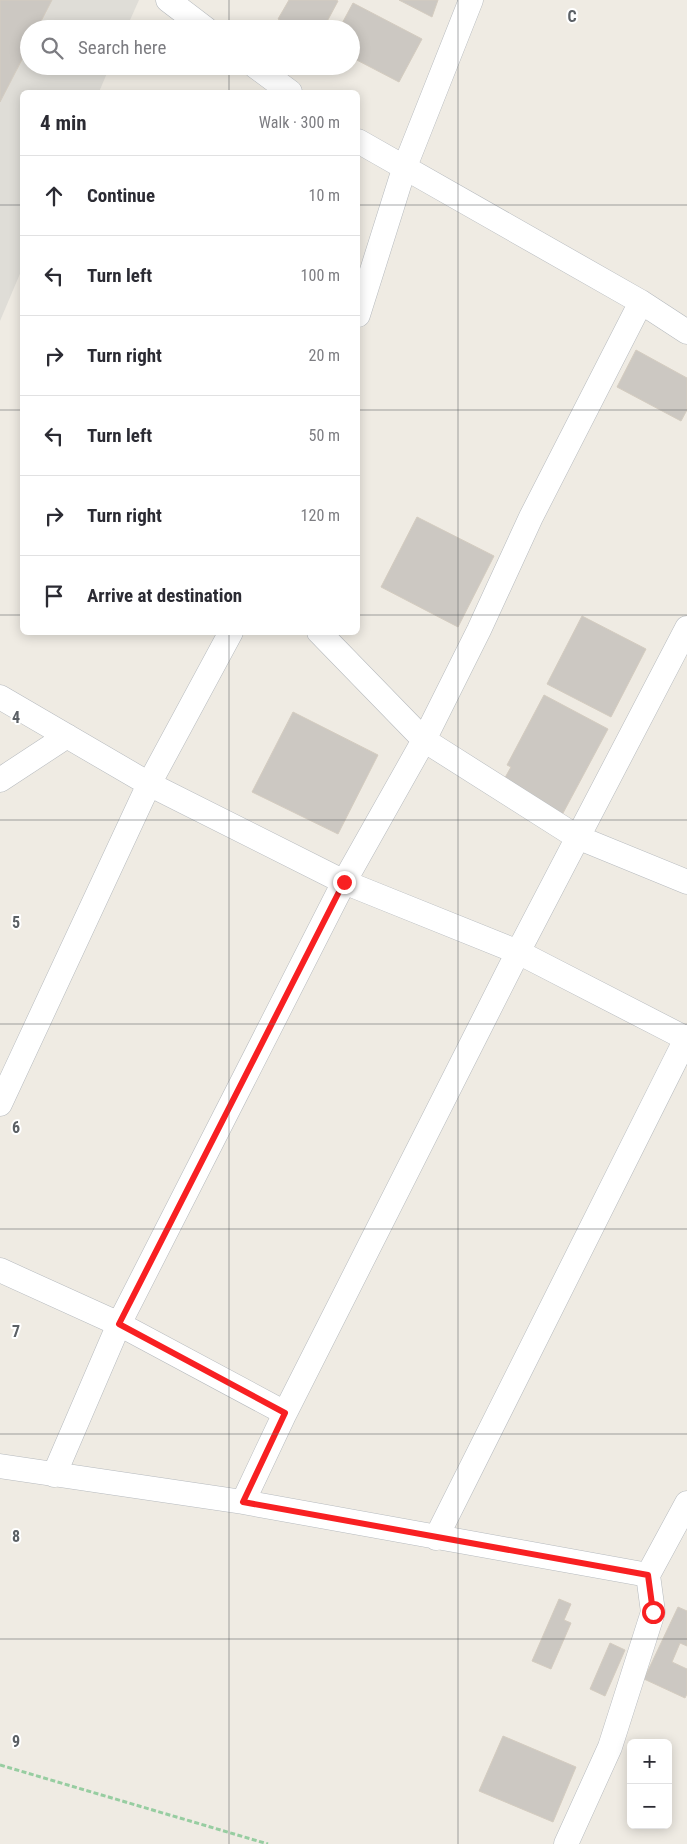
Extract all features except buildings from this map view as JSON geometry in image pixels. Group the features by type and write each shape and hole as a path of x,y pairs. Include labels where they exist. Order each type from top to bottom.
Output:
{"street":[{"path":"168,0 194,20"},
{"path":"360,309 404,169 471,0"},
{"path":"267,75 287,90"},
{"path":"360,142 404,169 641,302 687,332"},
{"path":"54,1475 119,1324 344,882 424,740 479,630 531,517 641,302"},
{"path":"243,1502 285,1413 518,952 687,628"},
{"path":"0,1104 149,784 230,635"},
{"path":"322,635 424,740 577,837 687,882"},
{"path":"0,697 149,784 344,882 518,952 687,1038 436,1538"},
{"path":"0,780 67,736"},
{"path":"0,1270 119,1324 285,1413"},
{"path":"0,1466 243,1502 648,1575"},
{"path":"566,1844 610,1747 653,1612 648,1575 687,1504"}],"path":[{"path":"0,1765 268,1844"}],"shaded area":[{"path":"0,0 139,0 130,20 20,20 20,75 106,75 100,90 20,90 20,274 0,321"}],"route":[{"path":"344,882 119,1324 285,1413 243,1502 648,1575 653,1612"}]}
